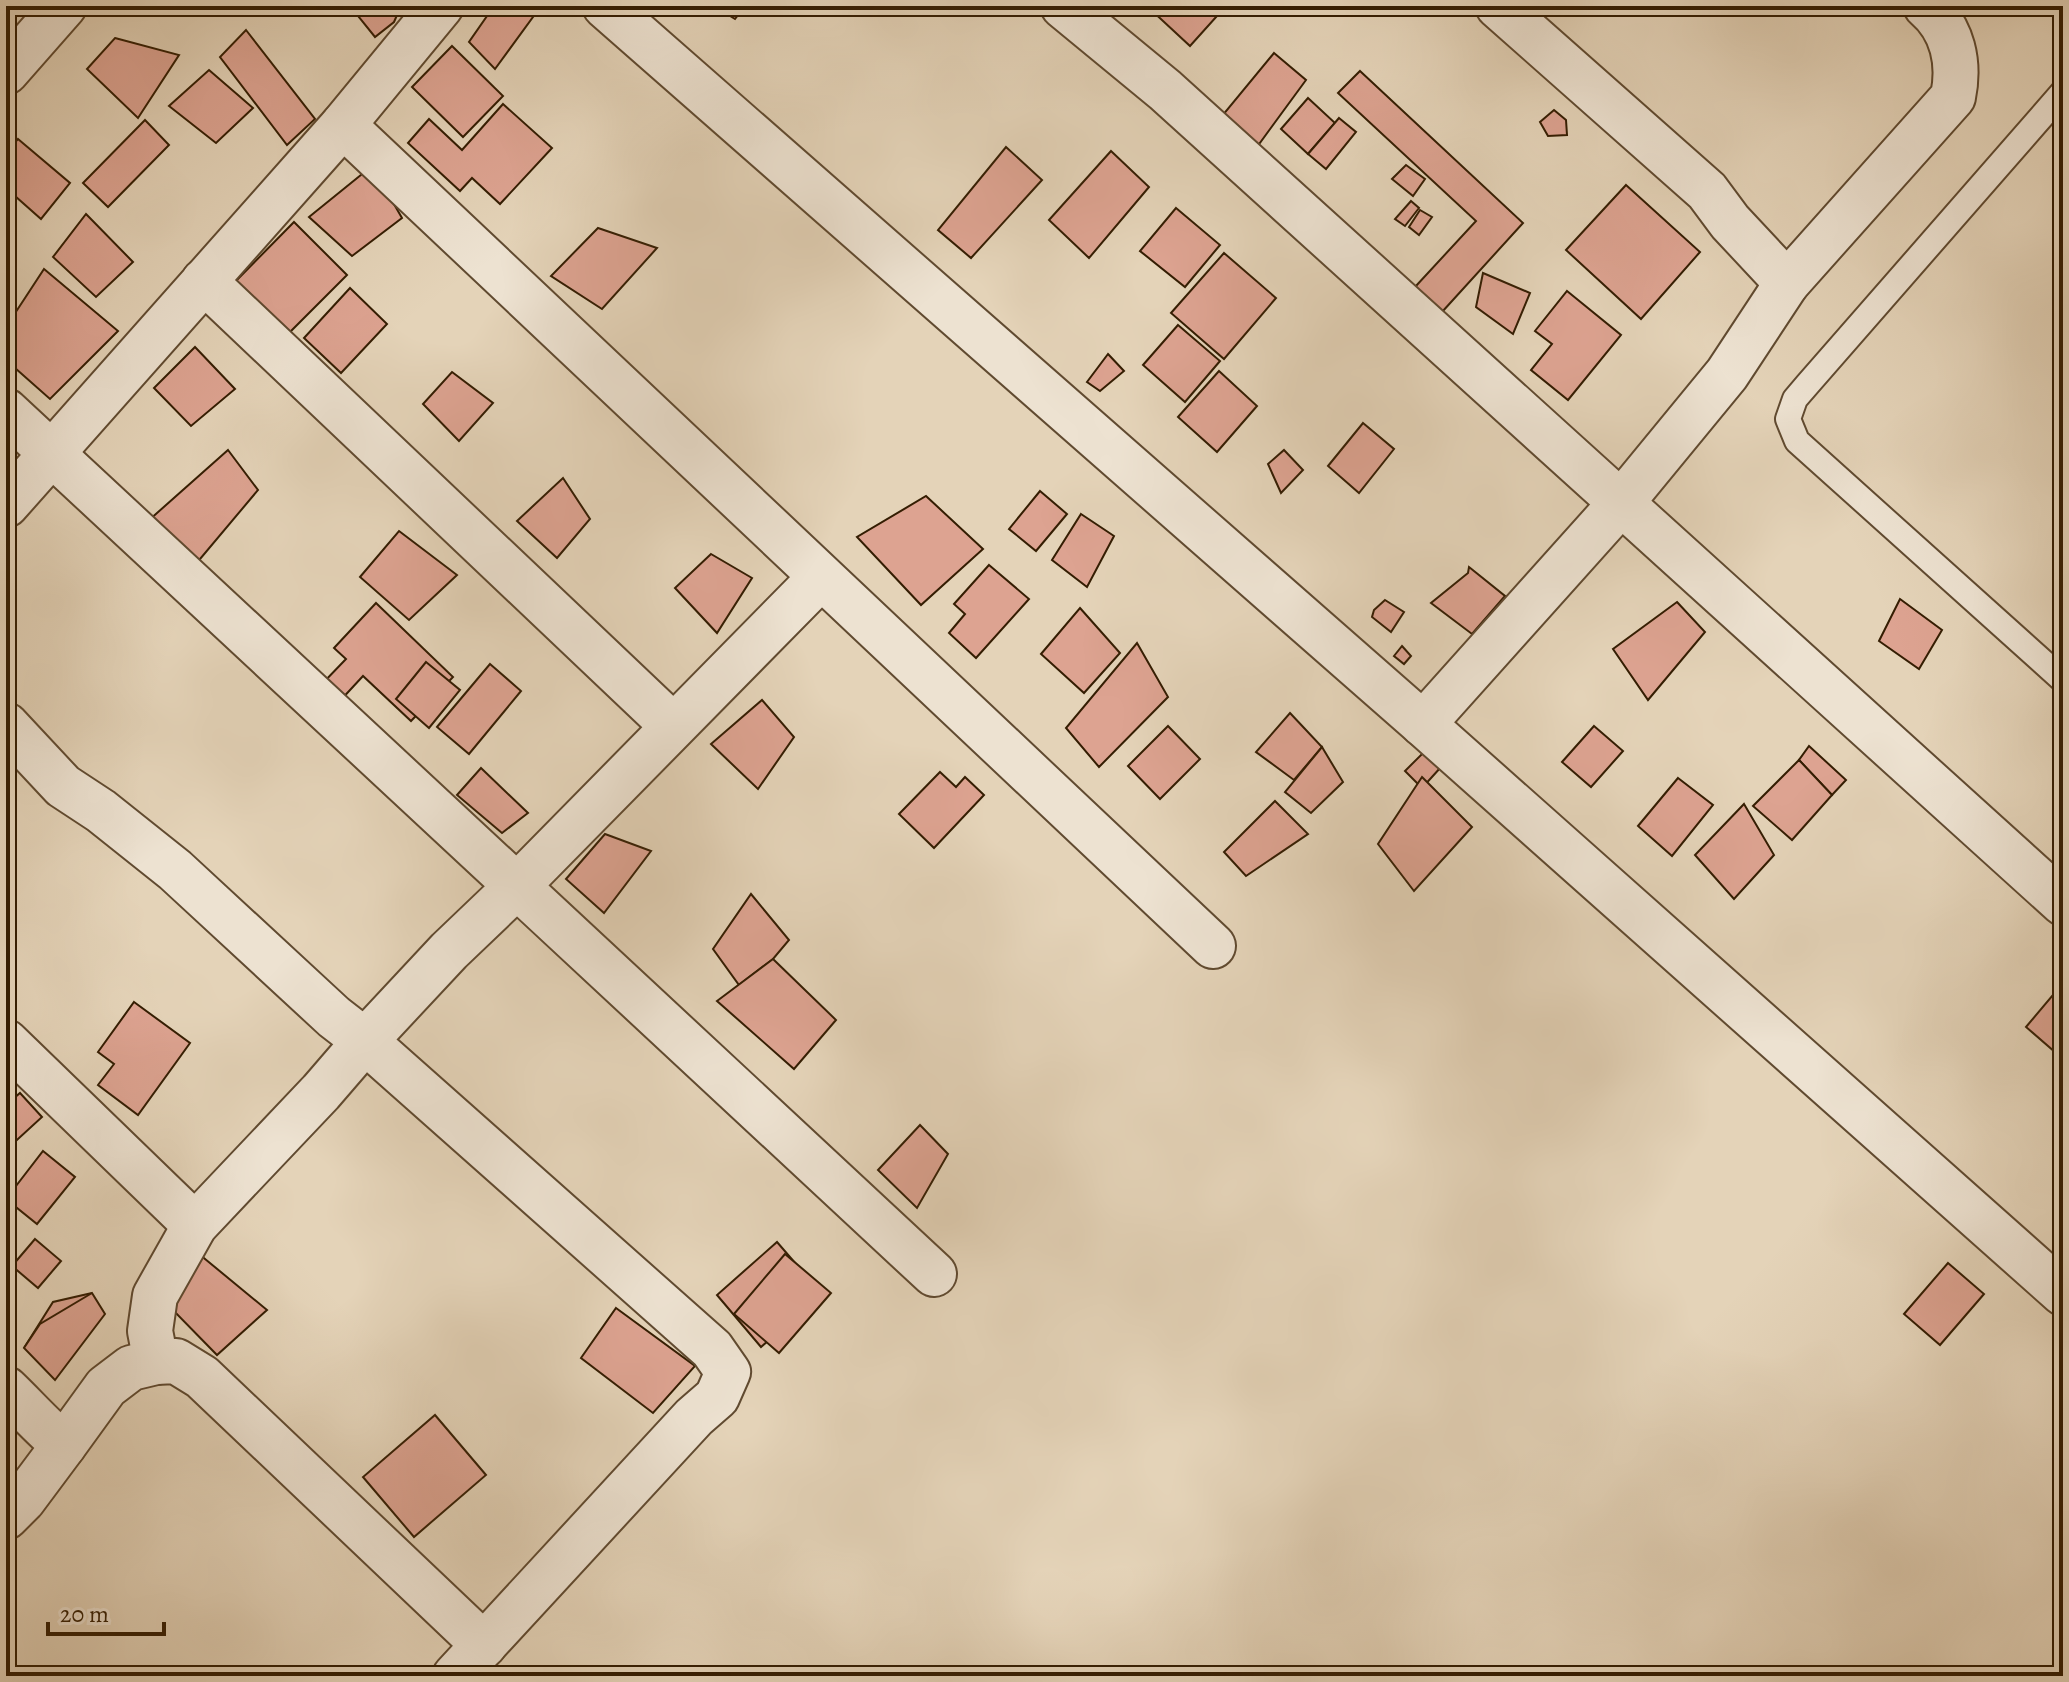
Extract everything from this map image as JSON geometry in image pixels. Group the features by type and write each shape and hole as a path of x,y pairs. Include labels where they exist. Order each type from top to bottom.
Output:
{"street":[{"path":"6,72 64,6"},
{"path":"6,505 343,125 441,6"},
{"path":"605,6 1423,724 2063,1293"},
{"path":"1063,6 1165,90 2063,903"},
{"path":"1498,6 1707,191 1730,222 1787,283"},
{"path":"1423,724 1621,503 1727,374 1787,283 1953,97 1958,73 1953,46 1935,14 1926,6"},
{"path":"343,125 1213,946"},
{"path":"204,281 673,726"},
{"path":"6,411 934,1274"},
{"path":"156,1362 150,1331 155,1296 195,1225 449,951 821,577"},
{"path":"6,725 63,786 101,811 175,870 334,1017 365,1041 712,1349 728,1372 717,1397 694,1417 469,1661 202,1377 176,1361 131,1368 106,1387 23,1500 6,1517"},
{"path":"6,1042 195,1225"},
{"path":"6,1389 40,1426 64,1445"}],"lane":[{"path":"2063,92 1795,399 1788,419 1797,441 2063,680"}],"building":[{"path":"370,6 401,6 394,22 375,37 358,16"},
{"path":"494,6 541,6 495,69 469,42"},
{"path":"714,6 745,6 735,19"},
{"path":"1226,6 1190,46 1149,8"},
{"path":"246,30 315,119 287,145 220,57"},
{"path":"115,38 179,55 138,118 87,69"},
{"path":"452,46 503,96 463,137 412,87"},
{"path":"1274,53 1306,80 1254,151 1217,122"},
{"path":"209,70 253,108 216,143 169,106"},
{"path":"1360,71 1523,223 1442,312 1415,287 1476,221 1338,93"},
{"path":"1308,98 1335,123 1308,154 1281,129"},
{"path":"503,104 552,148 500,204 472,178 460,191 408,143 429,119 462,150"},
{"path":"1554,110 1566,120 1567,135 1548,136 1540,122"},
{"path":"1339,118 1356,132 1326,169 1308,154"},
{"path":"145,120 169,145 108,207 83,183"},
{"path":"18,139 70,183 41,219 6,188 6,152"},
{"path":"1006,147 1042,180 971,258 938,230"},
{"path":"1111,151 1149,187 1089,258 1049,220"},
{"path":"1406,165 1425,179 1413,196 1392,179"},
{"path":"372,166 402,218 352,256 309,217"},
{"path":"1626,185 1700,252 1641,319 1566,250"},
{"path":"1411,201 1419,208 1405,226 1395,219"},
{"path":"1176,208 1220,245 1185,287 1140,251"},
{"path":"1420,210 1432,217 1419,235 1409,227"},
{"path":"86,214 133,262 96,297 53,257"},
{"path":"294,222 347,275 281,341 229,288"},
{"path":"598,228 657,248 602,309 551,276"},
{"path":"1224,253 1276,298 1224,359 1171,313"},
{"path":"44,269 118,331 50,399 6,360 6,327"},
{"path":"1483,273 1530,293 1513,334 1476,307"},
{"path":"350,288 387,324 341,373 304,338"},
{"path":"1567,291 1621,335 1568,400 1531,370 1552,344 1535,331"},
{"path":"1178,325 1220,361 1185,402 1143,365"},
{"path":"195,347 235,389 191,426 154,388"},
{"path":"1108,354 1124,371 1100,391 1087,382"},
{"path":"1219,371 1257,406 1217,452 1178,417"},
{"path":"452,372 493,403 459,441 423,404"},
{"path":"1363,423 1394,449 1359,493 1328,466"},
{"path":"228,450 258,490 195,565 148,521"},
{"path":"1284,450 1303,470 1281,493 1268,464"},
{"path":"563,478 590,519 557,558 517,521"},
{"path":"1040,491 1067,514 1036,551 1009,529"},
{"path":"926,496 983,549 921,605 857,537"},
{"path":"1081,514 1114,536 1087,587 1052,560"},
{"path":"399,531 457,575 409,620 360,577"},
{"path":"711,554 752,578 717,633 675,588"},
{"path":"989,565 1029,599 976,658 949,633 965,614 954,604"},
{"path":"1469,567 1505,596 1472,634 1431,603 1468,573"},
{"path":"1900,599 1942,630 1919,669 1879,641"},
{"path":"1385,600 1404,612 1391,632 1372,617 1374,610"},
{"path":"1677,602 1705,632 1648,700 1613,649"},
{"path":"376,603 453,677 411,721 363,676 338,703 320,686 346,659 334,648"},
{"path":"1080,608 1120,653 1084,693 1041,654"},
{"path":"1137,643 1168,697 1099,767 1066,728"},
{"path":"1402,646 1411,656 1404,664 1394,656"},
{"path":"426,662 460,690 429,728 396,699"},
{"path":"490,664 521,691 469,754 437,727"},
{"path":"762,700 794,737 758,789 711,744"},
{"path":"1290,713 1322,747 1294,780 1256,752"},
{"path":"1168,726 1200,759 1160,799 1128,766"},
{"path":"1594,726 1623,751 1591,787 1562,762"},
{"path":"1809,746 1846,780 1832,795 1799,760"},
{"path":"1322,747 1343,782 1311,813 1285,792"},
{"path":"1424,752 1441,767 1422,788 1405,771"},
{"path":"1799,760 1832,795 1792,840 1753,806"},
{"path":"481,768 528,813 502,833 457,795"},
{"path":"940,772 956,787 965,777 984,795 934,848 899,814"},
{"path":"1422,777 1472,827 1414,891 1378,844"},
{"path":"1678,778 1713,805 1672,856 1638,826"},
{"path":"1275,801 1308,834 1246,876 1224,852"},
{"path":"1744,804 1774,855 1734,899 1695,855"},
{"path":"605,834 651,851 604,913 566,879"},
{"path":"751,894 789,940 773,959 739,985 713,949"},
{"path":"773,959 836,1020 794,1069 717,1001"},
{"path":"2063,983 2063,1059 2026,1027"},
{"path":"134,1002 190,1043 138,1115 98,1085 114,1064 98,1052"},
{"path":"20,1093 42,1117 6,1150 6,1105"},
{"path":"920,1125 948,1154 917,1208 878,1170"},
{"path":"43,1151 75,1177 37,1224 6,1199"},
{"path":"35,1239 61,1261 38,1288 12,1266"},
{"path":"777,1242 822,1294 761,1347 717,1295"},
{"path":"199,1254 267,1310 217,1355 166,1303"},
{"path":"785,1254 831,1293 779,1353 734,1314"},
{"path":"1948,1263 1984,1294 1940,1345 1904,1314"},
{"path":"92,1293 24,1348 53,1302"},
{"path":"92,1293 105,1314 55,1380 24,1348 40,1324"},
{"path":"616,1308 695,1366 653,1413 581,1358"},
{"path":"435,1415 486,1475 414,1537 363,1477"}]}
